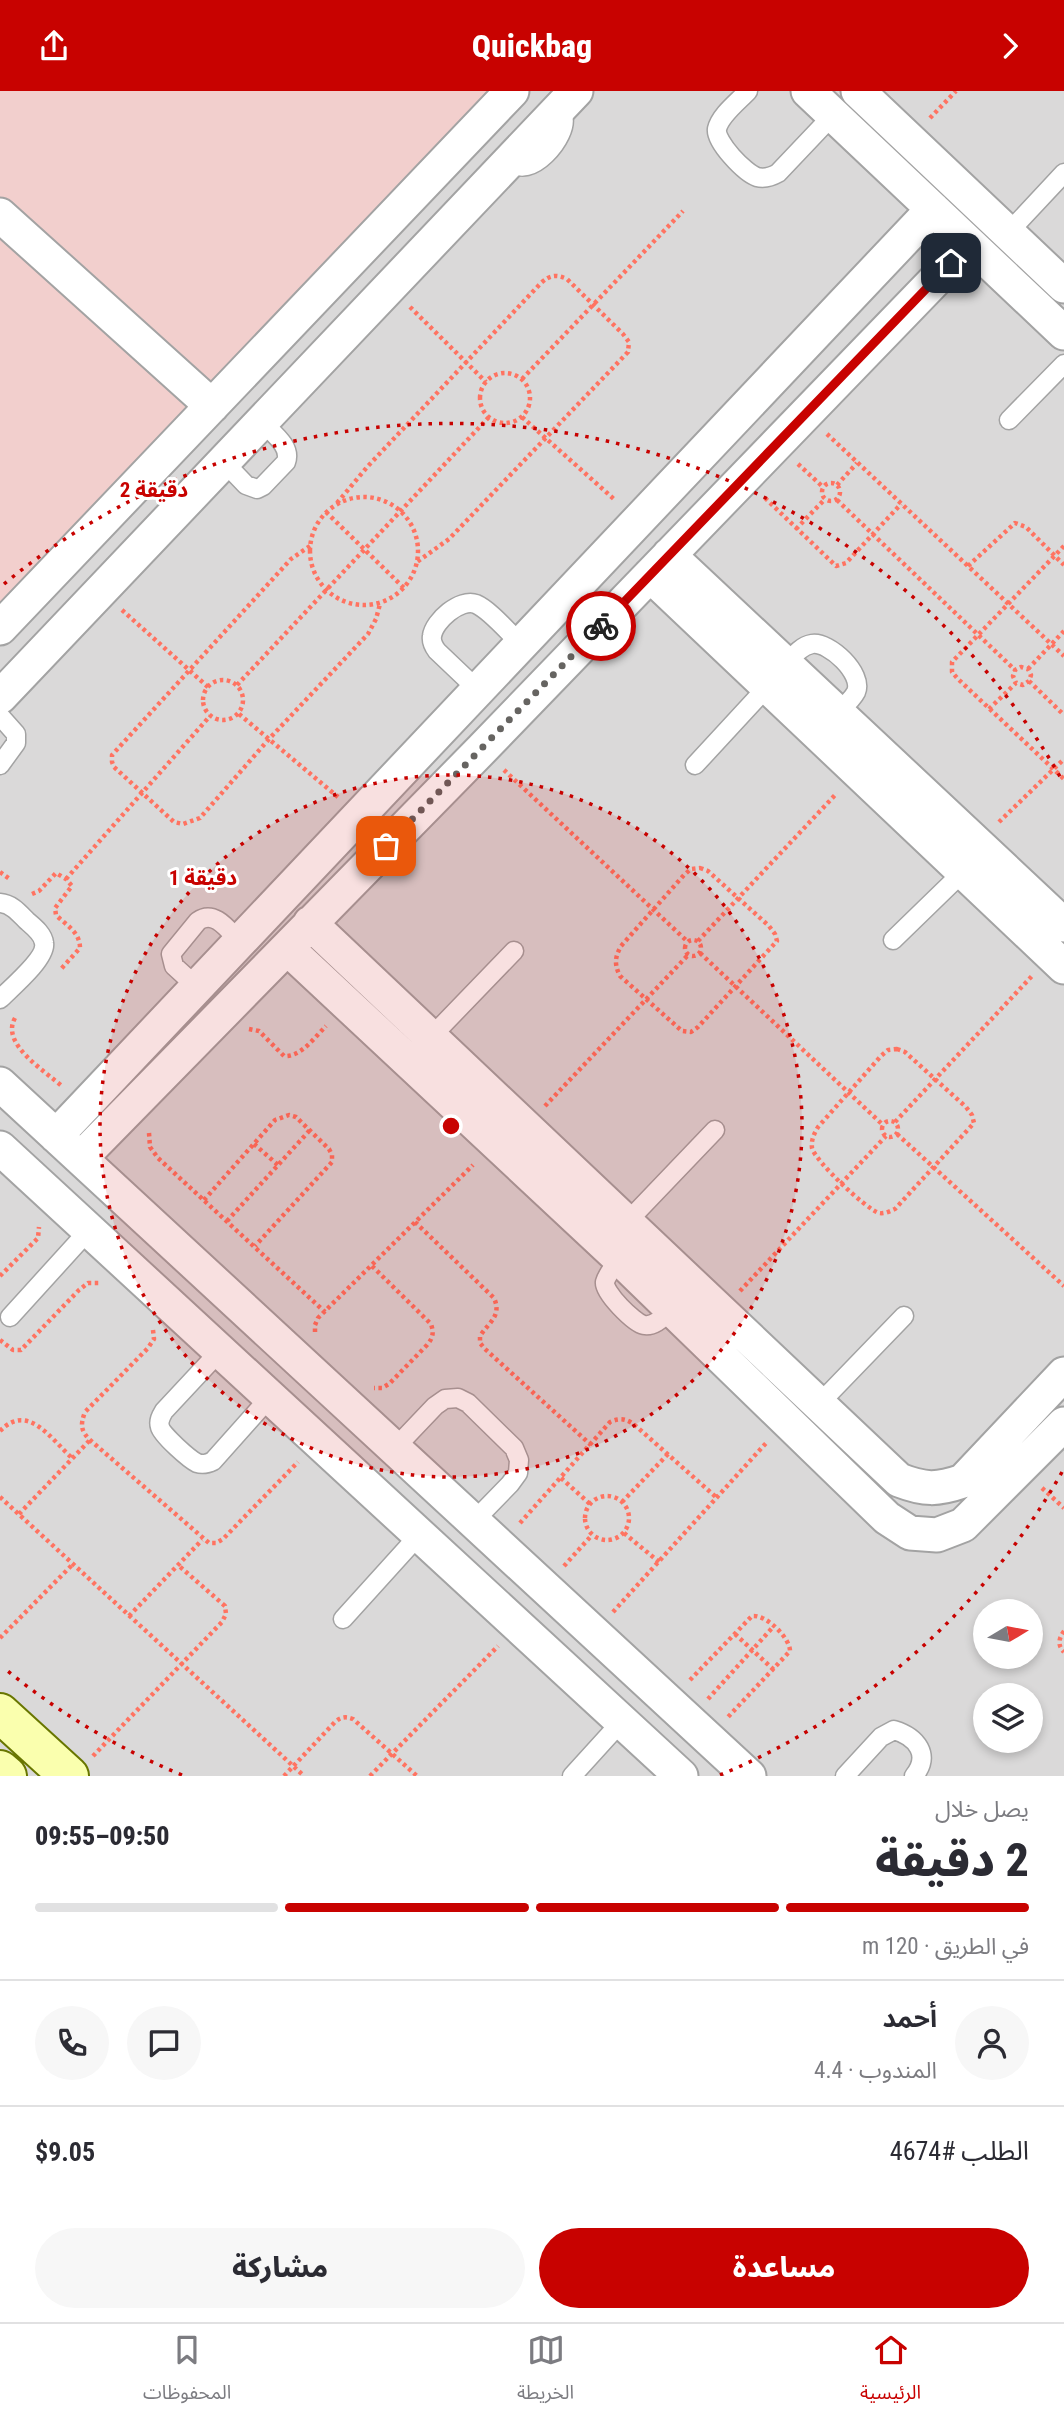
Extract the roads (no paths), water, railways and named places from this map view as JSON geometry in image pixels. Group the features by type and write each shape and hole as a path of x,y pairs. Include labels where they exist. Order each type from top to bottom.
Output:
{"street":[{"path":"0,628 512,91"},
{"path":"808,91 1064,333"},
{"path":"858,91 1064,286"},
{"path":"0,697 567,101"},
{"path":"57,1136 933,209"},
{"path":"0,215 212,406"},
{"path":"81,1158 482,749 970,244"},
{"path":"659,565 776,676 857,772 970,858"},
{"path":"776,676 837,713 970,858 1060,949"},
{"path":"310,923 899,1480 920,1488 942,1489 963,1481 1064,1374"},
{"path":"287,948 620,1259 887,1518 910,1533 937,1535 963,1525 1064,1424"},
{"path":"0,1084 749,1776"},
{"path":"0,1148 681,1776"},
{"path":"0,1713 80,1767"},
{"path":"0,1770 7,1776"}],"lane":[{"path":"748,91 718,126 717,137 752,174 760,178 770,178 778,173 833,115"},
{"path":"1008,233 1064,173"},
{"path":"1009,420 1064,365"},
{"path":"224,462 246,485 257,489 286,462 288,457 285,447 261,422"},
{"path":"478,690 437,652 432,635 435,627 456,606 474,603 521,644"},
{"path":"695,765 776,676"},
{"path":"0,716 16,734 16,743 0,765"},
{"path":"893,940 970,858"},
{"path":"0,903 13,907 40,933 44,952 0,999"},
{"path":"197,987 174,966 171,954 198,921 210,916 217,919 240,942"},
{"path":"431,1037 514,951"},
{"path":"627,1221 715,1130"},
{"path":"10,1317 89,1230"},
{"path":"819,1404 904,1316"},
{"path":"220,1351 164,1411 159,1419 160,1429 165,1436 192,1460 206,1464 213,1461 270,1397"},
{"path":"395,1448 445,1399 458,1398 468,1403 514,1448 519,1460 517,1473 510,1484 474,1521"},
{"path":"343,1619 419,1535"},
{"path":"572,1776 622,1721"},
{"path":"845,1776 881,1737 894,1730 919,1747 923,1756 922,1766 914,1776"}]}
